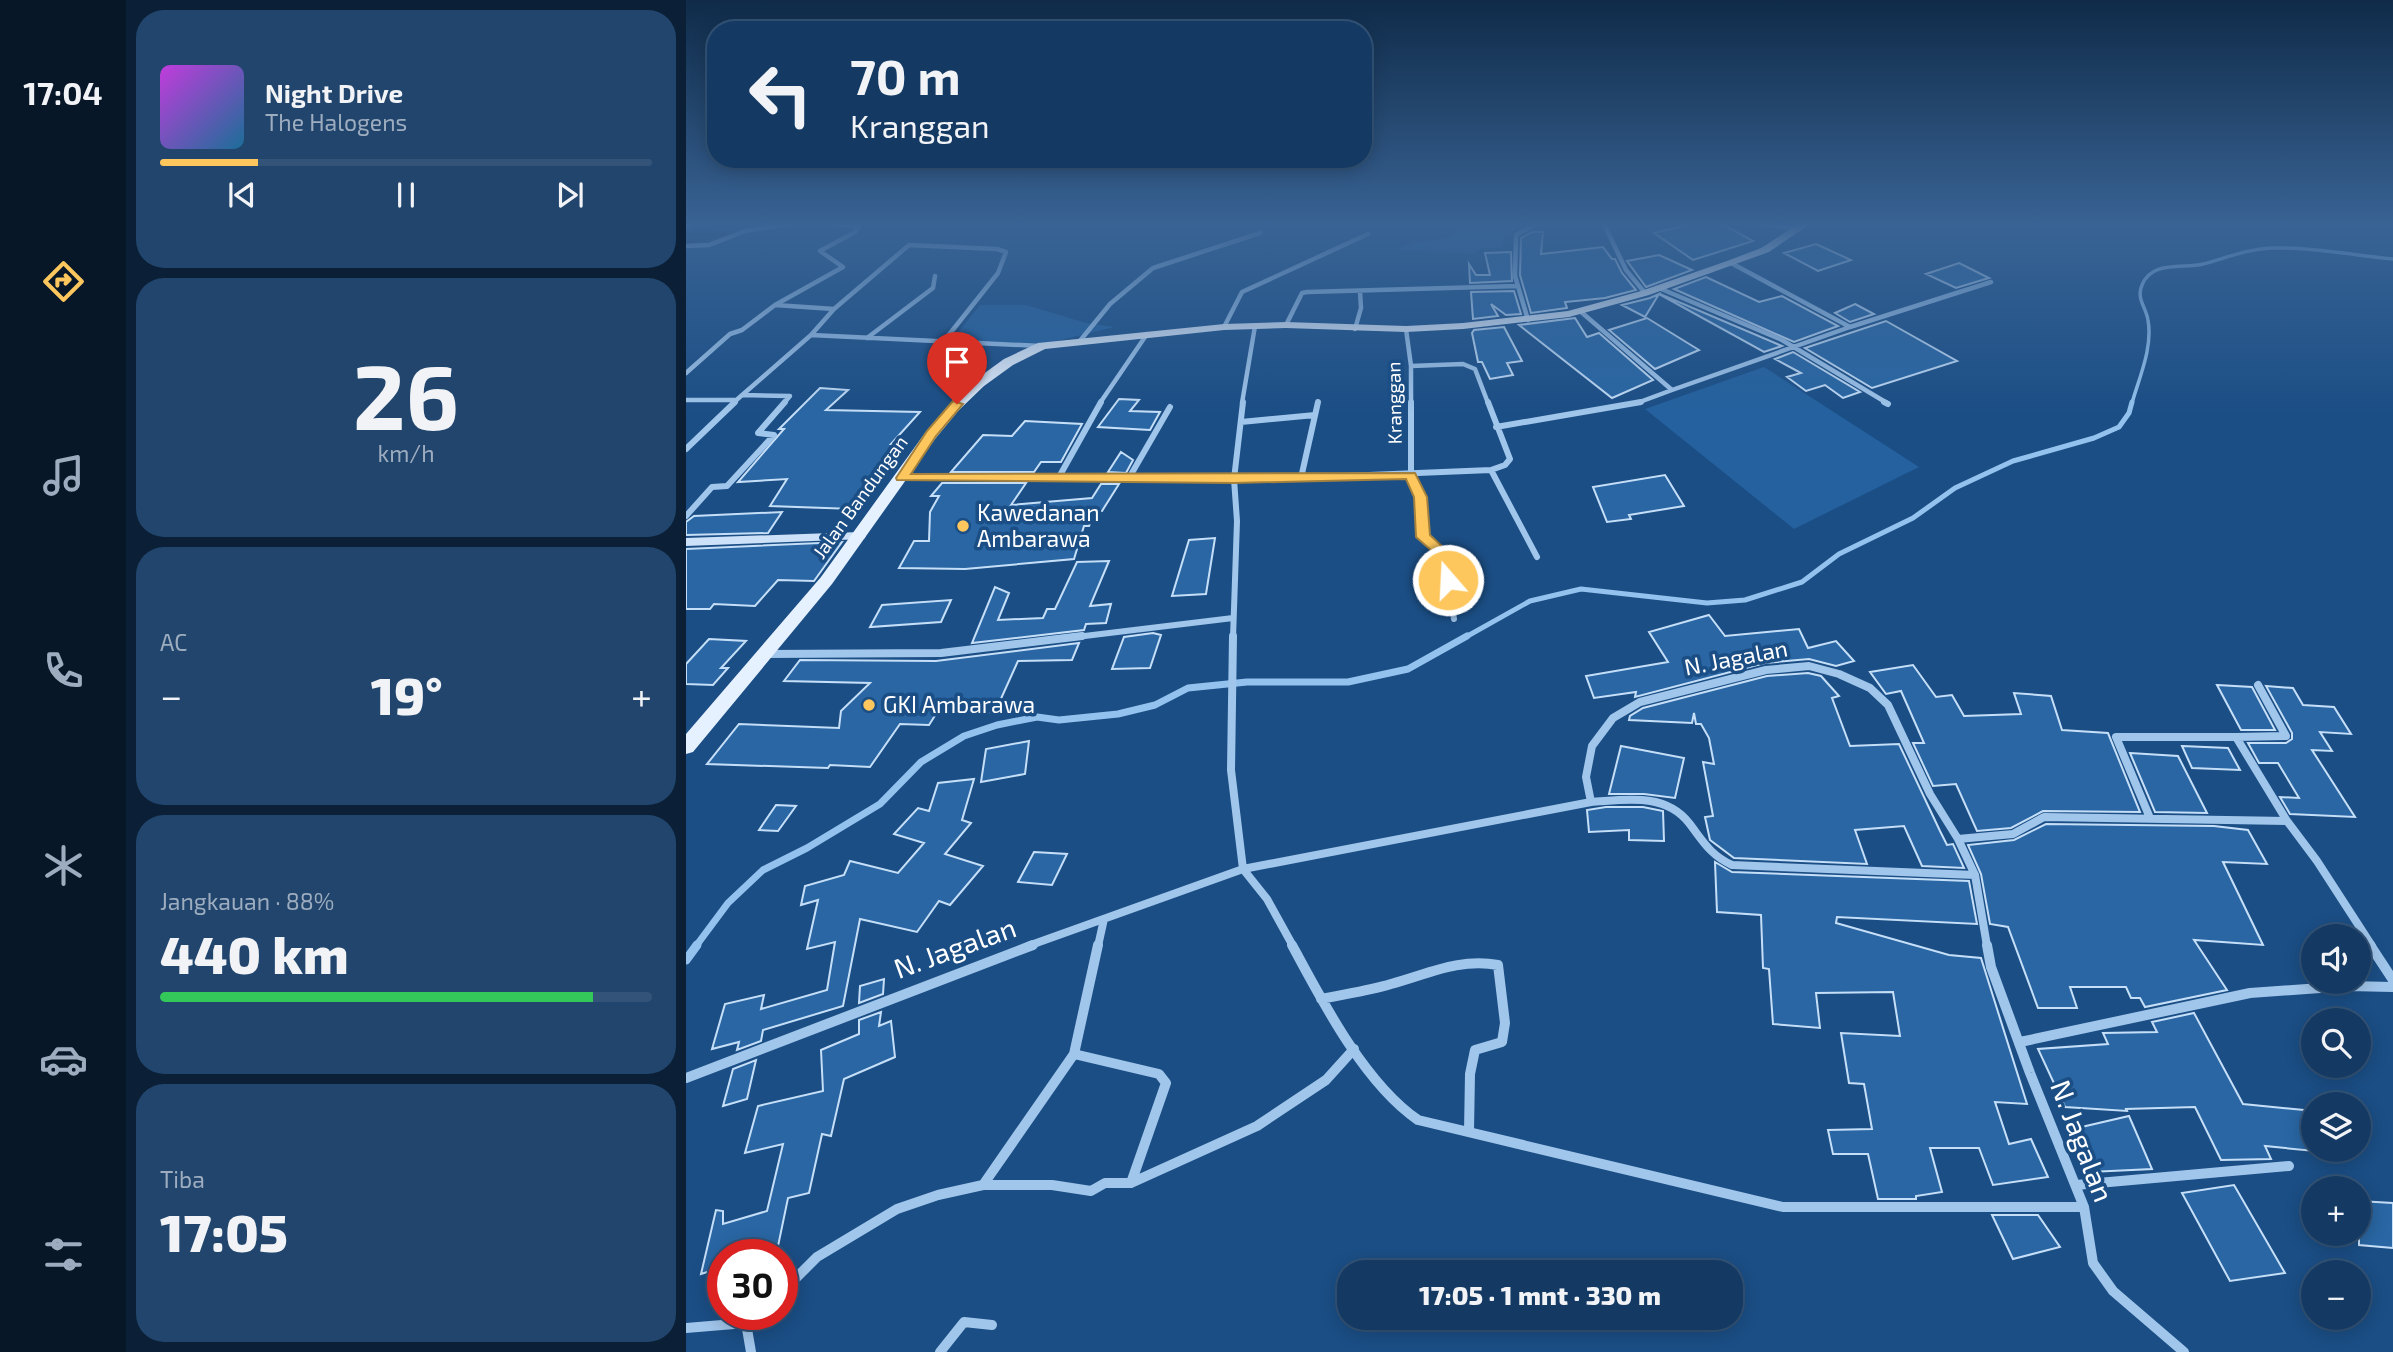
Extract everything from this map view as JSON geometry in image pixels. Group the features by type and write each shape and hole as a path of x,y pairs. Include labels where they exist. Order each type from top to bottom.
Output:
{"main road":[{"name":"Jalan Bandungan","path":"686,747 766,654 860,536 931,434 966,396 1015,356 1042,346 1224,327 1286,325 1406,329 1528,320 1580,312 1658,288"},
{"path":"686,542 860,536"}],"street":[{"path":"686,373 730,334 742,330 775,305 807,287"},
{"path":"686,449 860,287"},
{"path":"867,338 933,287"},
{"path":"944,341 987,287"},
{"path":"1079,342 1110,304 1130,287"},
{"path":"1224,327 1242,292 1253,287"},
{"path":"1286,325 1302,293 1474,287"},
{"path":"1517,287 1528,320"},
{"path":"1638,287 1645,293"},
{"path":"1776,287 1850,327"},
{"path":"1496,427 1635,404 1794,346 1975,287"},
{"path":"1658,288 1741,321 1794,346 1888,404"},
{"path":"1355,329 1361,308 1360,290"},
{"path":"775,305 834,309"},
{"path":"1580,312 1672,390"},
{"path":"1255,326 1234,479 1237,521 1231,770 1243,869 1268,899 1321,999 1397,1106 1418,1121 1783,1207 2084,1207"},
{"name":"Kranggan","path":"1406,329 1411,366 1411,475 1421,497 1423,537 1438,549 1448,580 1454,619"},
{"path":"1059,477 1108,389 1147,334"},
{"path":"811,335 1042,346"},
{"path":"1411,366 1472,366 1510,459 1505,465 1491,470 1537,557"},
{"path":"686,400 790,396 758,433 774,435 727,486 712,486 686,516"},
{"path":"1301,478 1318,402"},
{"path":"1129,478 1170,407"},
{"path":"1241,422 1315,415"},
{"name":"Kranggan","path":"902,478 1234,479 1411,475 1491,470"},
{"path":"766,654 942,653 1233,618"},
{"name":"N. Jagalan","path":"1591,802 1586,777 1592,746 1613,718 1640,702 1766,670 1809,666 1839,674 1870,688 1888,705 1930,794 1958,839 1975,875 1991,967 2084,1207 2093,1263 2113,1291 2184,1352"},
{"path":"2150,818 2116,737 2286,736 2258,685"},
{"path":"2236,737 2287,821 2318,862 2393,980"},
{"name":"N. Jagalan","path":"686,1078 954,973 1243,869 1591,802 1646,800 1673,807 1686,819 1703,848 1715,859 1732,864 1975,875"},
{"path":"1958,839 2024,831 2037,819 2044,817 2287,821"},
{"path":"983,1185 1074,1054 1104,919"},
{"path":"1321,999 1382,987 1466,962 1486,961 1498,965 1505,1023 1502,1042 1475,1050 1470,1074 1469,1131"},
{"path":"2020,1042 2250,993 2348,986 2393,987"},
{"path":"798,1276 817,1256 897,1209 938,1195 983,1185 1052,1185 1091,1191 1099,1183 1108,1181 1131,1183 1257,1126 1326,1080 1354,1049"},
{"path":"1074,1054 1159,1074 1166,1083 1131,1183"},
{"path":"2076,1185 2289,1166"},
{"path":"940,1352 964,1322 992,1325"},
{"path":"686,1328 707,1326"},
{"path":"747,1330 751,1352"}],"shaded area":[{"path":"980,305 1026,305 1086,323 1114,327 1045,344 952,340"},
{"path":"1764,367 1919,467 1794,529 1645,409"}],"building":[{"path":"1524,287 1634,287 1636,290 1605,298 1565,302 1567,308 1531,313"},
{"path":"1727,287 1759,302 1782,296 1838,326 1794,342 1674,289"},
{"path":"1514,291 1521,314 1506,315 1491,304 1498,316 1473,319 1471,292"},
{"path":"1659,294 1645,317 1622,305 1650,298"},
{"path":"1660,294 1782,346 1764,352"},
{"path":"1855,304 1874,314 1850,322 1835,313"},
{"path":"1575,318 1587,337 1599,333 1653,380 1612,398 1519,325"},
{"path":"1647,318 1699,350 1655,369 1609,330"},
{"path":"1886,321 1957,361 1872,388 1805,348"},
{"path":"1504,327 1522,361 1507,363 1513,375 1490,379 1482,362 1478,362 1472,333 1474,330"},
{"path":"1793,352 1860,392 1843,398 1825,385 1806,391 1787,377 1801,373 1775,359"},
{"path":"820,388 848,390 826,410 920,412 891,444 898,444 886,459 891,459 853,509 770,506 787,479 738,482 784,429 779,429"},
{"path":"1119,399 1139,400 1130,411 1160,412 1150,430 1098,427"},
{"path":"1025,421 1082,424 1061,462 1041,462 1034,472 951,472 983,435 1012,436"},
{"path":"1121,452 1133,460 1126,473 1108,472"},
{"path":"1665,475 1684,506 1629,515 1631,519 1607,522 1593,487"},
{"path":"942,483 1026,483 1011,505 1092,498 1101,484 1119,484 1102,511 1095,512 1089,526 1084,526 1074,559 965,569 899,568 914,541 929,541 930,512 939,496 931,496"},
{"path":"782,512 768,533 686,535 686,522 694,516"},
{"path":"1215,538 1206,594 1172,596 1189,540"},
{"path":"842,542 814,581 778,580 755,606 714,604 710,609 686,609 686,549"},
{"path":"1109,561 1090,606 1111,604 1106,623 1086,624 1084,630 972,643 995,587 1009,593 998,620 1043,618 1047,609 1055,609 1077,562"},
{"path":"951,600 941,622 870,627 882,605"},
{"path":"1709,615 1725,636 1799,629 1808,648 1836,641 1854,661 1836,666 1809,659 1765,663 1635,697 1636,692 1594,698 1586,676 1668,662 1649,632"},
{"path":"1153,633 1161,635 1150,668 1112,669 1124,637"},
{"path":"709,639 746,641 721,668 728,668 713,685 686,684 686,664"},
{"path":"1079,643 1072,660 1018,661 995,712 936,714 929,725 900,724 870,767 707,764 739,724 839,728 841,711 870,683 784,681 800,660 936,661"},
{"path":"1913,665 1936,697 1952,695 1964,716 2021,714 2014,693 2051,696 2062,730 2108,733 2140,812 2043,811 2011,828 1977,831 1956,784 1933,786 1913,743 1924,743 1901,691 1886,694 1870,672"},
{"path":"1808,673 1821,676 1839,696 1832,698 1850,746 1899,744 1947,845 1953,844 1964,868 1922,866 1904,826 1855,830 1867,864 1734,858 1710,840 1705,817 1713,816 1703,762 1714,764 1709,738 1701,724 1696,724 1694,713 1692,723 1629,720 1630,716 1643,708 1767,676"},
{"path":"2217,685 2252,687 2275,730 2241,730"},
{"path":"2266,686 2293,688 2303,705 2334,707 2351,734 2320,732 2332,751 2312,750 2355,817 2290,814 2280,797 2299,798 2278,763 2259,763 2248,743 2286,743 2292,739 2292,733"},
{"path":"1029,741 1025,774 981,782 986,749"},
{"path":"1621,746 1684,758 1675,798 1644,794 1609,794"},
{"path":"2182,746 2228,748 2240,770 2192,768"},
{"path":"2130,753 2178,756 2207,813 2155,812"},
{"path":"974,779 962,820 971,823 945,854 983,866 950,905 939,901 917,932 860,919 843,1006 763,1030 761,1041 737,1050 739,1042 712,1049 725,1004 764,995 761,1009 827,990 835,942 807,949 818,900 801,905 805,886 844,875 850,861 898,873 924,843 894,834 918,808 929,811 938,783"},
{"path":"776,805 796,806 778,831 759,830"},
{"path":"1643,807 1663,811 1664,841 1629,840 1629,830 1589,832 1587,810"},
{"path":"2046,824 2214,826 2248,830 2267,864 2223,862 2263,945 2194,940 2227,990 2145,1007 2140,998 2131,998 2126,987 2070,987 2077,1008 2038,1008 2008,927 1990,924 1981,874 1968,845 2014,840"},
{"path":"1034,852 1067,854 1052,885 1018,882"},
{"path":"1715,862 1732,872 1969,881 1977,924 1837,917 1836,923 1949,955 1981,958 2027,1104 1995,1102 2009,1144 2031,1139 2048,1177 1993,1185 1979,1148 1930,1148 1942,1192 1916,1196 1916,1199 1878,1199 1868,1154 1833,1154 1828,1130 1872,1129 1864,1084 1849,1083 1841,1033 1900,1036 1893,992 1816,993 1820,1028 1773,1024 1769,969 1763,968 1761,915 1717,912"},
{"path":"884,979 883,994 859,1003 860,986"},
{"path":"881,1012 879,1026 891,1021 895,1057 844,1079 831,1136 822,1134 809,1193 788,1198 779,1239 709,1239 716,1210 723,1211 723,1224 767,1211 783,1144 745,1153 758,1106 823,1091 821,1050 859,1034 859,1020"},
{"path":"2194,1013 2243,1104 2301,1110 2301,1150 2265,1146 2271,1159 2221,1160 2195,1107 2126,1109 2127,1111 2065,1107 2038,1049 2108,1044 2103,1033 2157,1032 2152,1022"},
{"path":"756,1060 747,1099 723,1106 733,1069"},
{"path":"2129,1116 2152,1169 2090,1172 2073,1129"},
{"path":"2234,1185 2285,1273 2230,1281 2182,1193"},
{"path":"2371,1202 2393,1203 2393,1248 2370,1246"},
{"path":"1992,1215 2038,1215 2060,1247 2013,1259"},
{"path":"707,1248 707,1272 701,1274"}],"waterway":[{"path":"2132,403 2149,341 2141,287"},
{"path":"1464,638 1530,601 1581,589 1707,603 1745,600 1802,582 1839,554 1913,518 1955,488 2013,461 2094,438 2119,427 2129,413 2132,402"},
{"path":"696,946 728,903 763,870 807,848 880,804 921,762 964,736 997,725 1037,717 1059,720 1118,714 1155,705 1188,688 1247,682 1348,682 1408,669 1467,636"},
{"path":"686,960 697,945"}],"place":[{"name":"Kawedanan Ambarawa","path":"963,526"},
{"name":"GKI Ambarawa","path":"869,705"}],"route":[{"path":"957,404 931,434 902,478 1234,479 1411,475 1421,497 1423,537 1438,549 1448,580"}]}
